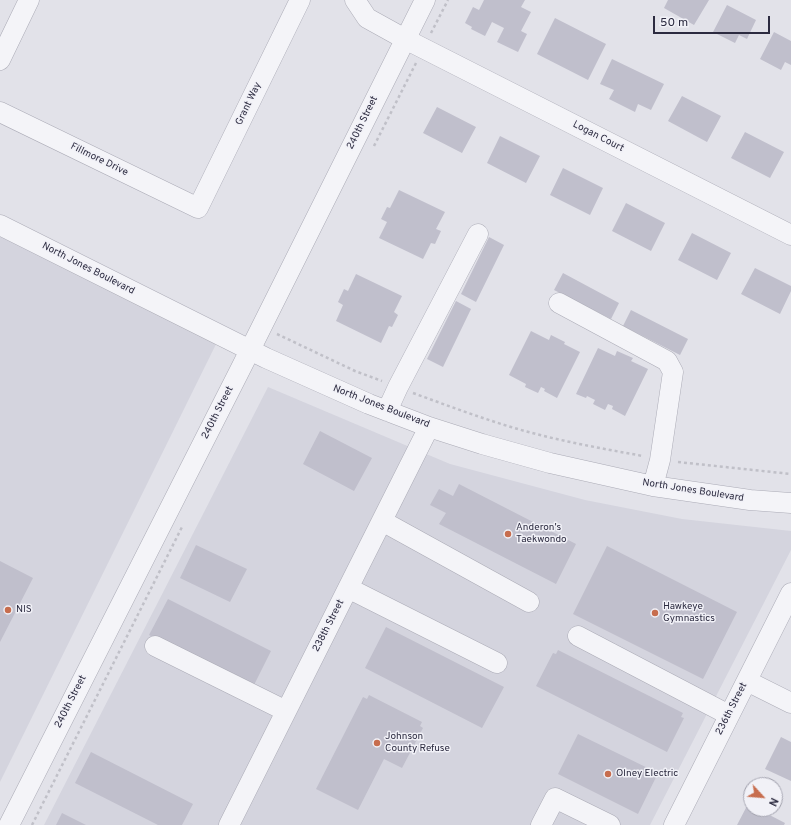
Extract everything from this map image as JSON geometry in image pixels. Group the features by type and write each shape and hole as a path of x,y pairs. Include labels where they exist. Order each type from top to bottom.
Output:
{"street":[{"path":"0,60 30,0"},
{"name":"Grant Way","path":"198,208 300,0"},
{"name":"Logan Court","path":"355,0 367,18 405,39 791,235"},
{"name":"240th Street","path":"9,825 250,350 425,0"},
{"name":"Fillmore Drive","path":"0,112 198,208"},
{"name":"North Jones Boulevard","path":"0,225 250,350 316,381 429,427 550,463 653,486 750,500 791,503"},
{"path":"387,411 478,234"},
{"path":"559,303 668,361 674,372 660,460 653,486"},
{"name":"238th Street","path":"228,825 429,427"},
{"path":"382,521 529,602"},
{"path":"348,588 497,663"},
{"name":"236th Street","path":"681,823 729,715 791,593"},
{"path":"578,636 729,715"},
{"path":"155,646 286,712"},
{"path":"747,681 791,703"},
{"path":"541,825 555,798 610,825"}],"path":[{"path":"277,334 355,371 457,409 513,427 580,444 660,460 791,474"},
{"path":"32,825 182,527"}],"shaded area":[{"path":"0,218 223,330 0,782"},
{"path":"268,387 450,464 585,500 682,519 791,531 791,550 650,825 44,825"}],"building":[{"path":"484,0 525,0 521,7 531,12 521,31 527,34 518,52 497,42 504,28 492,22 485,36 471,29 472,27 465,23 473,7 479,10"},
{"path":"668,0 709,0 694,25 664,8"},
{"path":"727,5 756,20 747,39 739,35 735,43 713,32"},
{"path":"555,18 606,44 588,80 537,54"},
{"path":"774,32 791,41 791,65 785,62 781,70 760,59"},
{"path":"612,59 664,84 651,110 638,104 635,112 609,99 614,90 600,84"},
{"path":"682,96 721,116 707,142 668,121"},
{"path":"437,107 476,127 462,153 423,133"},
{"path":"745,132 784,152 770,178 731,158"},
{"path":"500,136 540,156 526,183 487,163"},
{"path":"563,168 603,188 590,215 550,195"},
{"path":"399,190 445,212 436,229 441,231 435,244 431,243 423,259 379,238 387,222 381,219 387,207 390,208"},
{"path":"626,203 665,223 651,251 612,231"},
{"path":"692,233 731,253 717,280 678,260"},
{"path":"489,237 504,245 476,302 461,294"},
{"path":"755,268 791,286 791,291 780,314 741,294"},
{"path":"563,273 619,303 611,319 554,290"},
{"path":"356,274 402,296 394,312 398,315 392,327 389,326 381,343 336,321 343,305 338,302 344,289 348,291"},
{"path":"456,301 471,309 443,367 427,359"},
{"path":"631,310 688,339 680,355 623,326"},
{"path":"531,331 549,340 551,335 580,352 557,398 544,391 545,389 541,387 538,393 525,387 526,384 509,375"},
{"path":"598,348 615,356 617,351 633,358 631,361 648,369 625,416 612,409 613,406 608,404 605,410 593,404 595,400 587,396 586,398 576,394"},
{"path":"320,431 372,458 354,491 303,464"},
{"name":"Anderon's Taekwondo","path":"459,484 576,544 556,584 439,524 446,513 430,505 439,489 453,496"},
{"path":"196,545 247,569 230,602 180,578"},
{"name":"Hawkeye Gymnastics","path":"607,546 737,612 703,679 573,614"},
{"name":"NIS","path":"0,561 33,578 0,642"},
{"path":"168,599 271,651 253,687 149,635"},
{"path":"386,627 504,687 482,728 365,668"},
{"path":"558,650 683,713 681,717 684,718 667,752 536,686 553,653 556,654"},
{"name":"Johnson County Refuse","path":"369,695 422,722 420,726 423,728 402,768 384,759 358,810 316,789 363,697 367,699"},
{"name":"Olney Electric","path":"578,734 658,773 638,814 558,774"},
{"path":"781,737 791,742 791,781 765,769"},
{"path":"91,752 193,804 182,825 158,825 75,783"},
{"path":"62,813 86,825 56,825"},
{"path":"743,814 743,817 773,817 785,823 784,825 737,825"}],"place":[{"name":"Anderon's Taekwondo","path":"508,534"},
{"name":"NIS","path":"8,610"},
{"name":"Hawkeye Gymnastics","path":"655,613"},
{"name":"Johnson County Refuse","path":"377,743"},
{"name":"Olney Electric","path":"608,774"}]}
